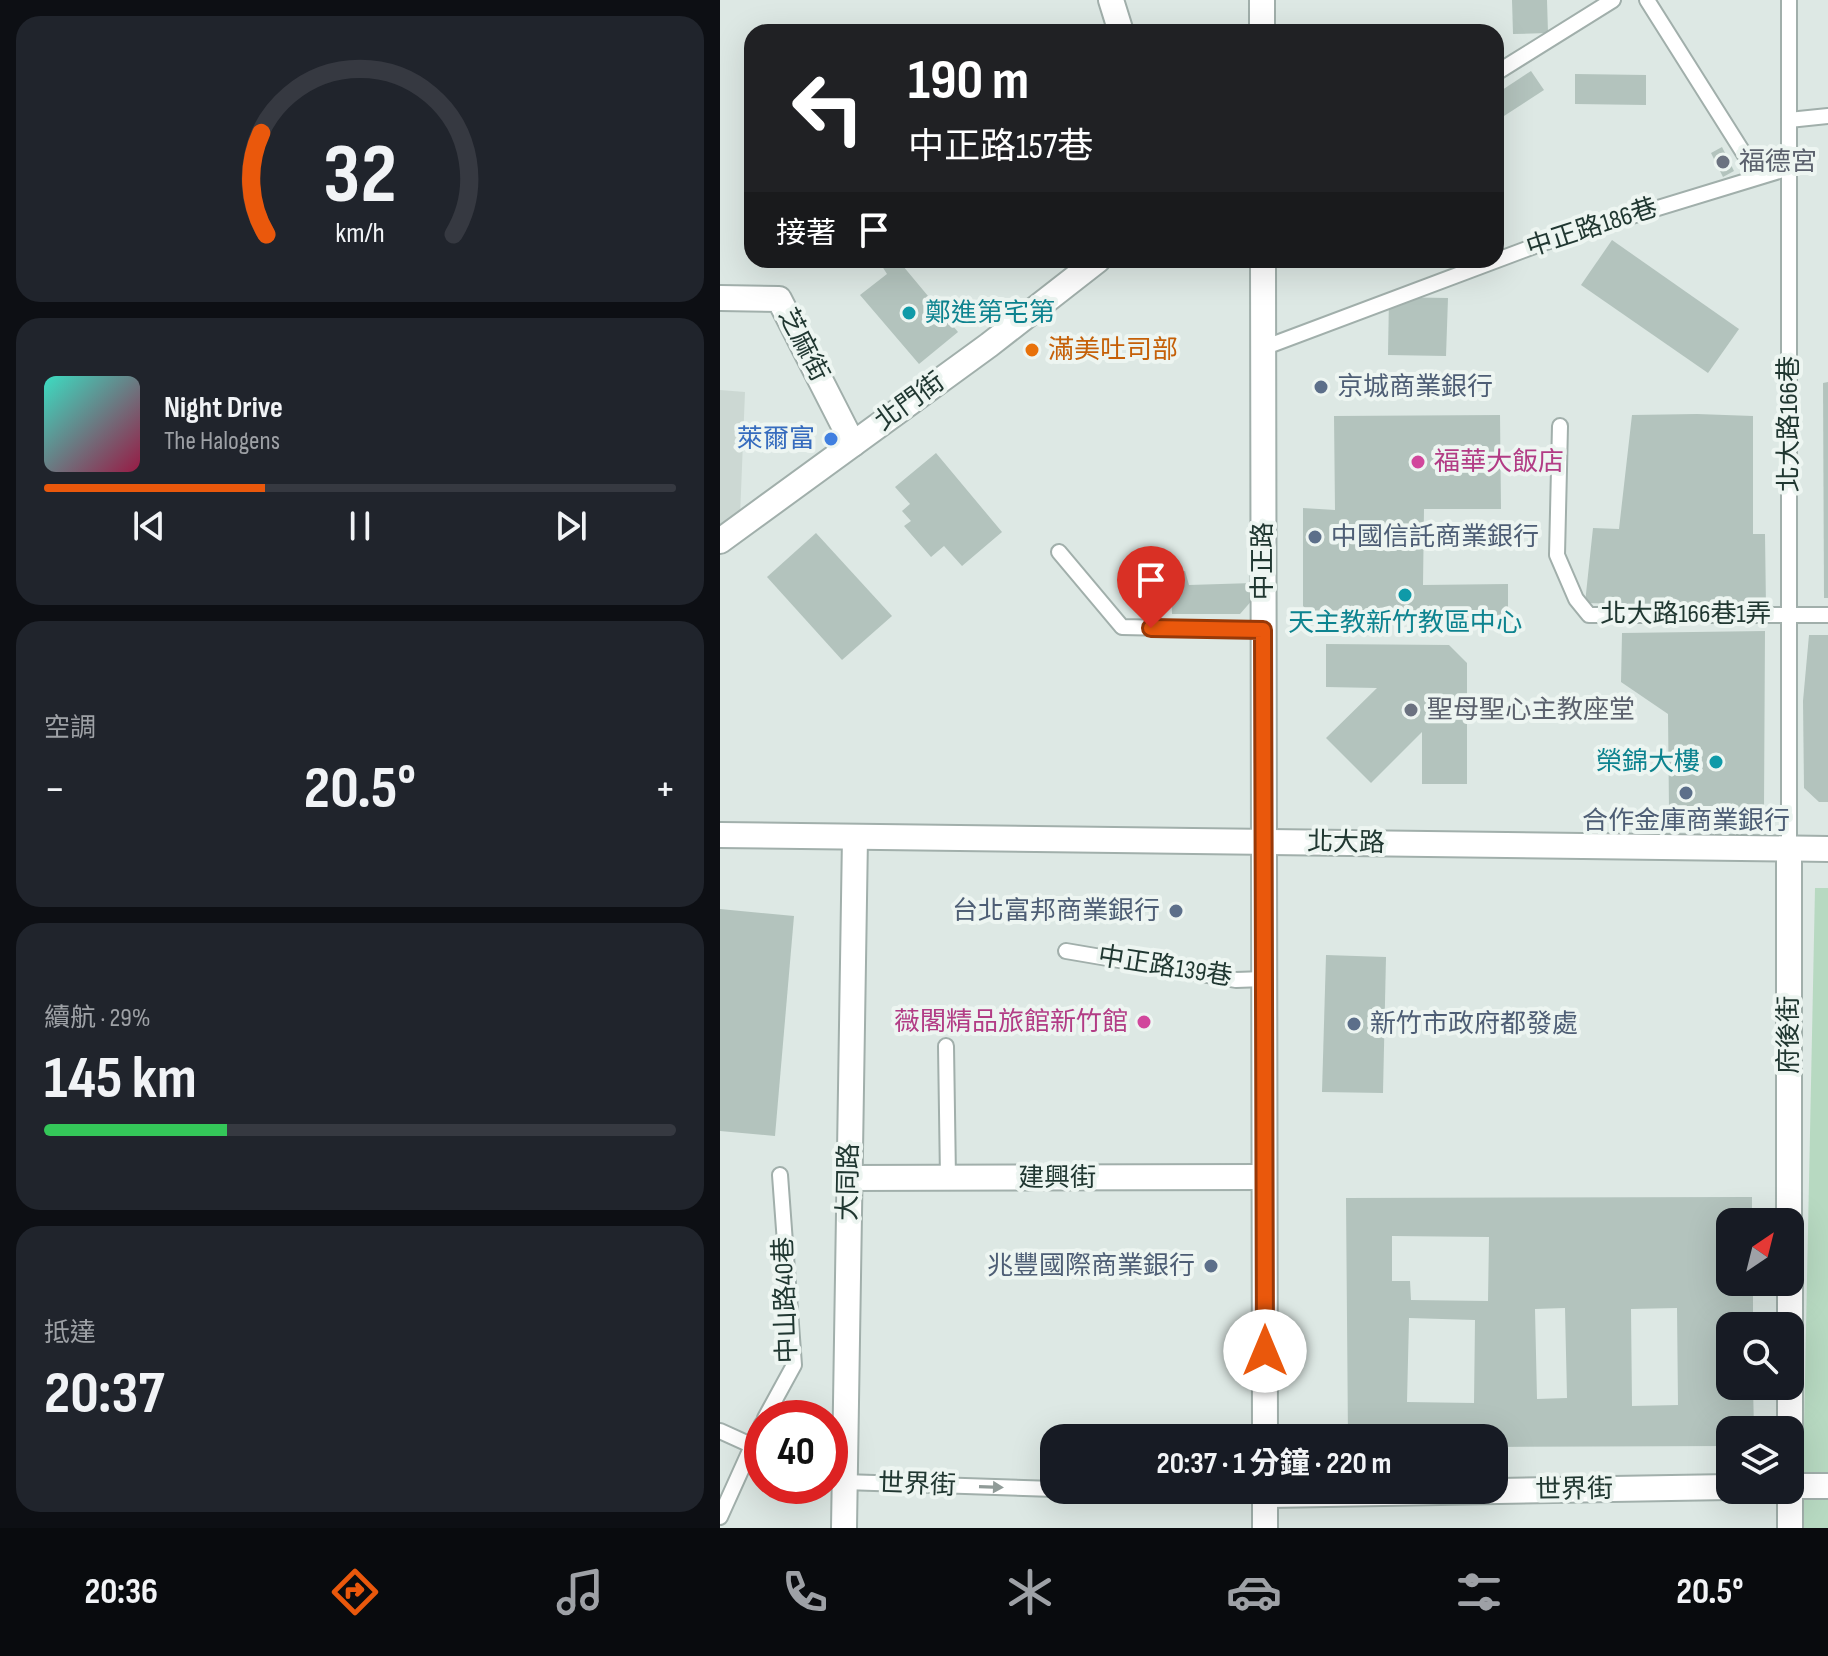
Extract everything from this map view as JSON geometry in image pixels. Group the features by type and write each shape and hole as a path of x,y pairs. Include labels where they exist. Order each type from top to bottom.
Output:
{"street":[{"path":"1111,0 1118,24"},
{"path":"1262,0 1262,24"},
{"name":"北門街","path":"720,541 989,345 1088,268"},
{"name":"中正路","path":"1263,268 1265,1424"},
{"name":"芝麻街","path":"720,298 779,299 853,444"},
{"name":"北大路","path":"720,835 1828,849"},
{"name":"大同路","path":"840,1400 849,1178 855,837"},
{"name":"府後街","path":"1789,849 1789,1208"},
{"name":"建興街","path":"849,1178 1264,1177"},
{"path":"1804,1486 1828,1486"},
{"name":"世界街","path":"1508,1490 1716,1487"},
{"name":"大同路","path":"840,1504 844,1528"},
{"path":"1265,1504 1265,1528"},
{"path":"1790,1504 1790,1528"}],"lane":[{"path":"1504,68 1613,0"},
{"path":"1647,0 1758,176"},
{"name":"北大路166巷","path":"1789,0 1789,849"},
{"path":"1789,120 1828,116"},
{"name":"中正路186巷","path":"1504,258 1789,168"},
{"name":"中正路186巷","path":"1263,348 1476,268"},
{"name":"北大路166巷1弄","path":"1560,426 1557,555 1576,599 1589,615 1789,614"},
{"path":"1059,552 1122,627 1263,630"},
{"path":"1789,614 1828,615"},
{"name":"中正路139巷","path":"1066,951 1236,980 1264,979"},
{"path":"946,1046 948,1178"},
{"name":"中山路40巷","path":"775,1400 794,1365 780,1175"},
{"path":"720,1431 744,1442"},
{"path":"720,1517 744,1471"},
{"name":"世界街","path":"848,1480 1040,1488"}],"shaded area":[{"path":"720,390 745,392 740,517 720,529"}],"green space":[{"path":"1815,888 1828,888 1828,1477 1804,1476"},
{"path":"1804,1486 1828,1486 1828,1528 1790,1528 1790,1504 1804,1504"}],"building":[{"path":"1512,0 1547,0 1548,33 1513,34"},
{"path":"1531,71 1544,90 1504,116 1504,89"},
{"path":"1575,74 1646,75 1646,105 1575,104"},
{"name":"福德宮","path":"1722,147 1734,171 1723,177 1711,153"},
{"path":"1612,240 1739,329 1708,373 1581,285"},
{"name":"鄭進第宅第","path":"883,268 905,268 958,332 919,364 860,295 887,274"},
{"path":"1389,297 1448,298 1446,356 1388,355"},
{"path":"1828,382 1828,598 1824,598 1823,383"},
{"path":"1500,415 1501,509 1424,509 1423,585 1508,584 1508,622 1320,622 1303,606 1303,508 1335,510 1334,416"},
{"path":"1632,415 1753,416 1753,534 1765,534 1766,608 1585,603 1593,528 1619,529"},
{"path":"936,453 1002,532 962,566 944,546 931,557 904,526 911,521 902,511 910,504 895,487"},
{"path":"816,533 892,616 842,660 767,577"},
{"path":"1185,571 1189,585 1253,583 1254,598 1240,614 1172,614 1171,572"},
{"path":"1765,631 1764,808 1669,809 1668,714 1621,682 1622,633"},
{"path":"1809,635 1828,635 1828,802 1819,802 1804,788 1803,701"},
{"name":"聖母聖心主教座堂","path":"1326,644 1449,645 1467,663 1467,784 1422,784 1422,732 1371,783 1326,738 1377,688 1326,687"},
{"path":"720,909 794,916 775,1136 720,1131"},
{"name":"新竹市政府都發處","path":"1326,955 1386,957 1383,1093 1322,1092"},
{"path":"1752,1197 1752,1208 1716,1208 1716,1296 1753,1296 1753,1312 1716,1312 1716,1400 1753,1400 1754,1416 1716,1416 1716,1446 1508,1447 1508,1424 1348,1424 1346,1198","holes":["1392,1236 1489,1237 1488,1301 1411,1300 1410,1281 1392,1281","1565,1308 1567,1398 1537,1399 1535,1309","1677,1308 1678,1405 1632,1406 1631,1309","1409,1318 1475,1320 1474,1403 1407,1402"]}],"place":[{"name":"福德宮","path":"1723,162"},
{"name":"鄭進第宅第","path":"909,313"},
{"name":"滿美吐司部","path":"1032,350"},
{"name":"京城商業銀行","path":"1321,387"},
{"name":"萊爾富","path":"831,439"},
{"name":"福華大飯店","path":"1418,462"},
{"name":"中國信託商業銀行","path":"1315,537"},
{"name":"天主教新竹教區中心","path":"1405,595"},
{"name":"聖母聖心主教座堂","path":"1411,710"},
{"name":"榮錦大樓","path":"1716,762"},
{"name":"合作金庫商業銀行","path":"1686,793"},
{"name":"台北富邦商業銀行","path":"1176,911"},
{"name":"薇閣精品旅館新竹館","path":"1144,1022"},
{"name":"新竹市政府都發處","path":"1354,1024"},
{"name":"兆豐國際商業銀行","path":"1211,1266"}],"route":[{"path":"1151,628 1263,630 1265,1351"}]}
